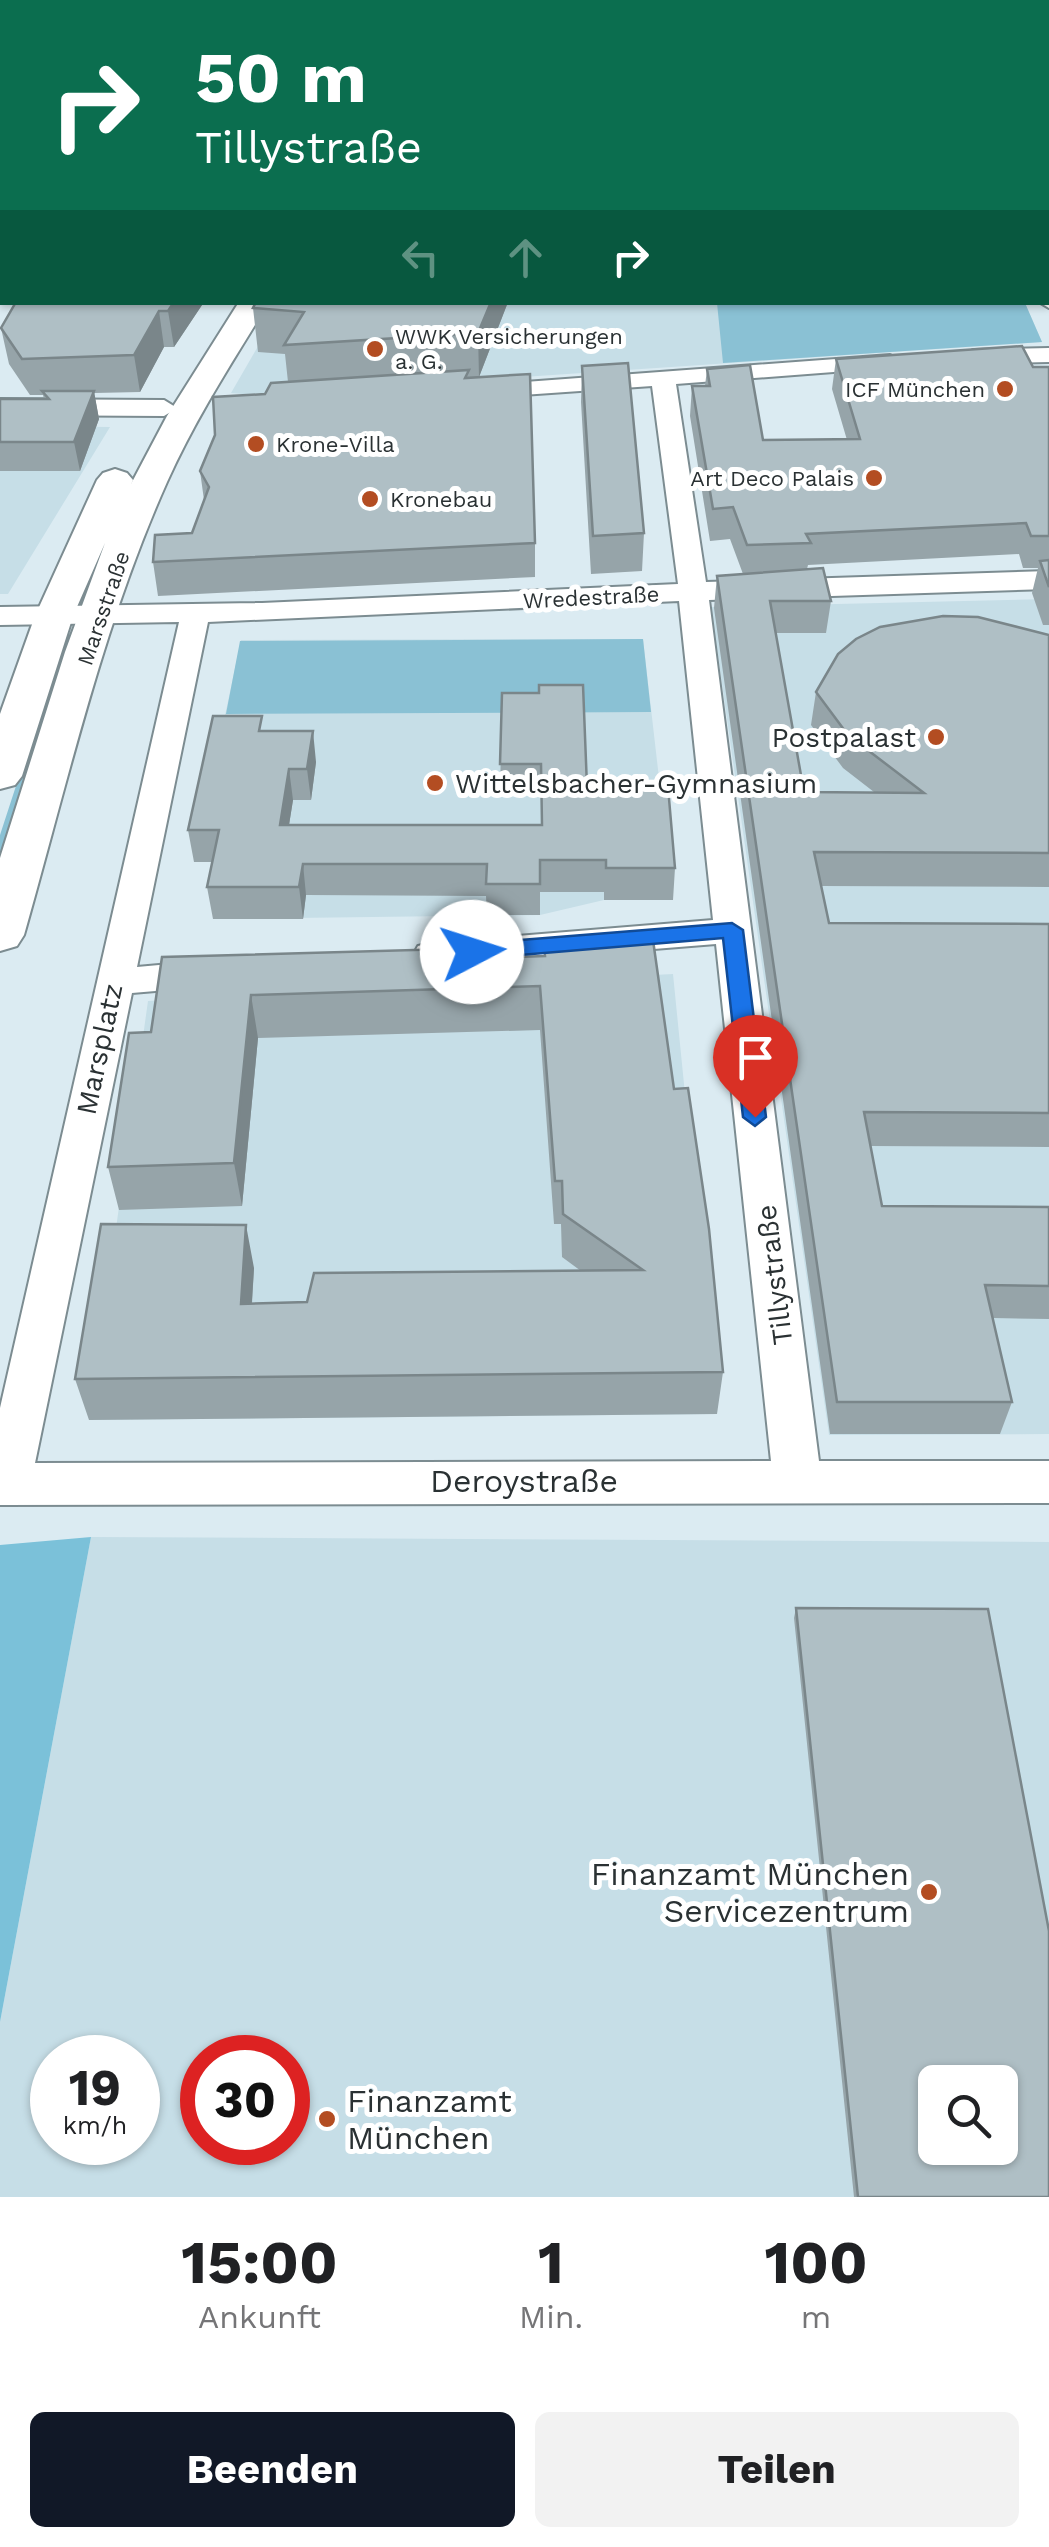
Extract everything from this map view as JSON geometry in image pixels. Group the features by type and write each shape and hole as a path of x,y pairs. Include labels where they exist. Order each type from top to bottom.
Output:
{"main road":[{"name":"Marsstraße","path":"0,776 54,616 116,478 192,406 229,305"},
{"name":"Marsstraße","path":"0,935 116,615 148,486 252,305"}],"street":[{"path":"956,358 1049,355"},
{"path":"451,393 920,360"},
{"name":"Tillystraße","path":"664,376 798,1481"},
{"path":"0,407 192,406"},
{"name":"Wredestraße","path":"0,616 195,615 875,582 1049,580"},
{"name":"Marsplatz","path":"3,1484 195,615"},
{"path":"393,958 732,930"},
{"path":"113,982 255,970"},
{"name":"Deroystraße","path":"3,1484 1049,1482"}],"shaded area":[{"path":"282,305 1026,305 1042,342 254,395 231,393"},
{"path":"717,305 1026,305 1042,342 723,363"},
{"path":"0,426 110,427 8,594 0,594"},
{"path":"1049,599 1049,1434 829,1435 711,607"},
{"name":"Wittelsbacher-Gymnasium","path":"643,639 673,900 604,900 540,915 213,919 223,862 194,862 241,640"},
{"path":"643,639 651,712 226,714 240,641"},
{"path":"68,653 0,888 0,835 59,654"},
{"path":"673,974 717,1414 89,1420 148,1001"},
{"name":"Finanzamt München","path":"91,1537 1049,1542 1049,2197 0,2197 0,2022"},
{"path":"91,1537 0,2022 0,1545"}],"building":[{"path":"14,305 172,305 168,311 159,311 134,355 22,359 1,328"},
{"path":"490,305 478,333 284,345 304,312 253,308"},
{"path":"1022,346 1033,367 1049,367 1049,536 1031,536 1026,523 806,534 811,543 747,545 733,507 713,509 692,386 710,386 707,369 750,365 763,440 860,439 836,359"},
{"path":"628,363 644,533 593,536 582,366"},
{"path":"469,370 465,378 530,374 535,543 153,562 155,535 192,533 209,487 200,471 215,435 213,397 265,394 271,383"},
{"path":"42,391 94,391 74,442 0,442 0,399 49,399"},
{"path":"1049,560 1049,587 1040,561"},
{"path":"823,568 831,601 770,601 804,792 924,793 848,735 816,692 838,654 856,639 880,627 943,616 978,617 1049,635 1049,853 814,852 829,923 1049,924 1049,1113 864,1112 882,1206 1049,1207 1049,1286 985,1285 1012,1402 837,1402 717,576"},
{"path":"539,685 583,685 587,787 668,787 675,868 606,868 606,860 540,860 540,884 486,884 487,864 303,864 299,887 207,887 219,830 188,830 213,716 262,716 259,731 313,731 307,769 289,769 280,825 542,825 541,764 500,764 502,693 539,693"},
{"path":"653,940 674,1089 688,1088 709,1229 723,1372 75,1379 101,1224 246,1225 241,1304 307,1302 314,1273 643,1270 563,1214 562,1181 555,1181 540,986 251,995 234,1163 108,1167 129,1033 151,1032 162,957 485,948 486,958 545,956 544,944"},
{"name":"Finanzamt München Servicezentrum","path":"796,1608 988,1609 1049,1931 1049,2197 858,2197"}],"place":[{"name":"WWK Versicherungen a. G.","path":"375,349"},
{"name":"ICF München","path":"1005,389"},
{"name":"Krone-Villa","path":"256,444"},
{"name":"Art Deco Palais","path":"874,478"},
{"name":"Kronebau","path":"370,499"},
{"name":"Postpalast","path":"936,737"},
{"name":"Wittelsbacher-Gymnasium","path":"435,783"},
{"name":"Finanzamt München Servicezentrum","path":"929,1892"},
{"name":"Finanzamt München","path":"327,2119"}],"route":[{"path":"472,952 732,930 755,1117"}]}
